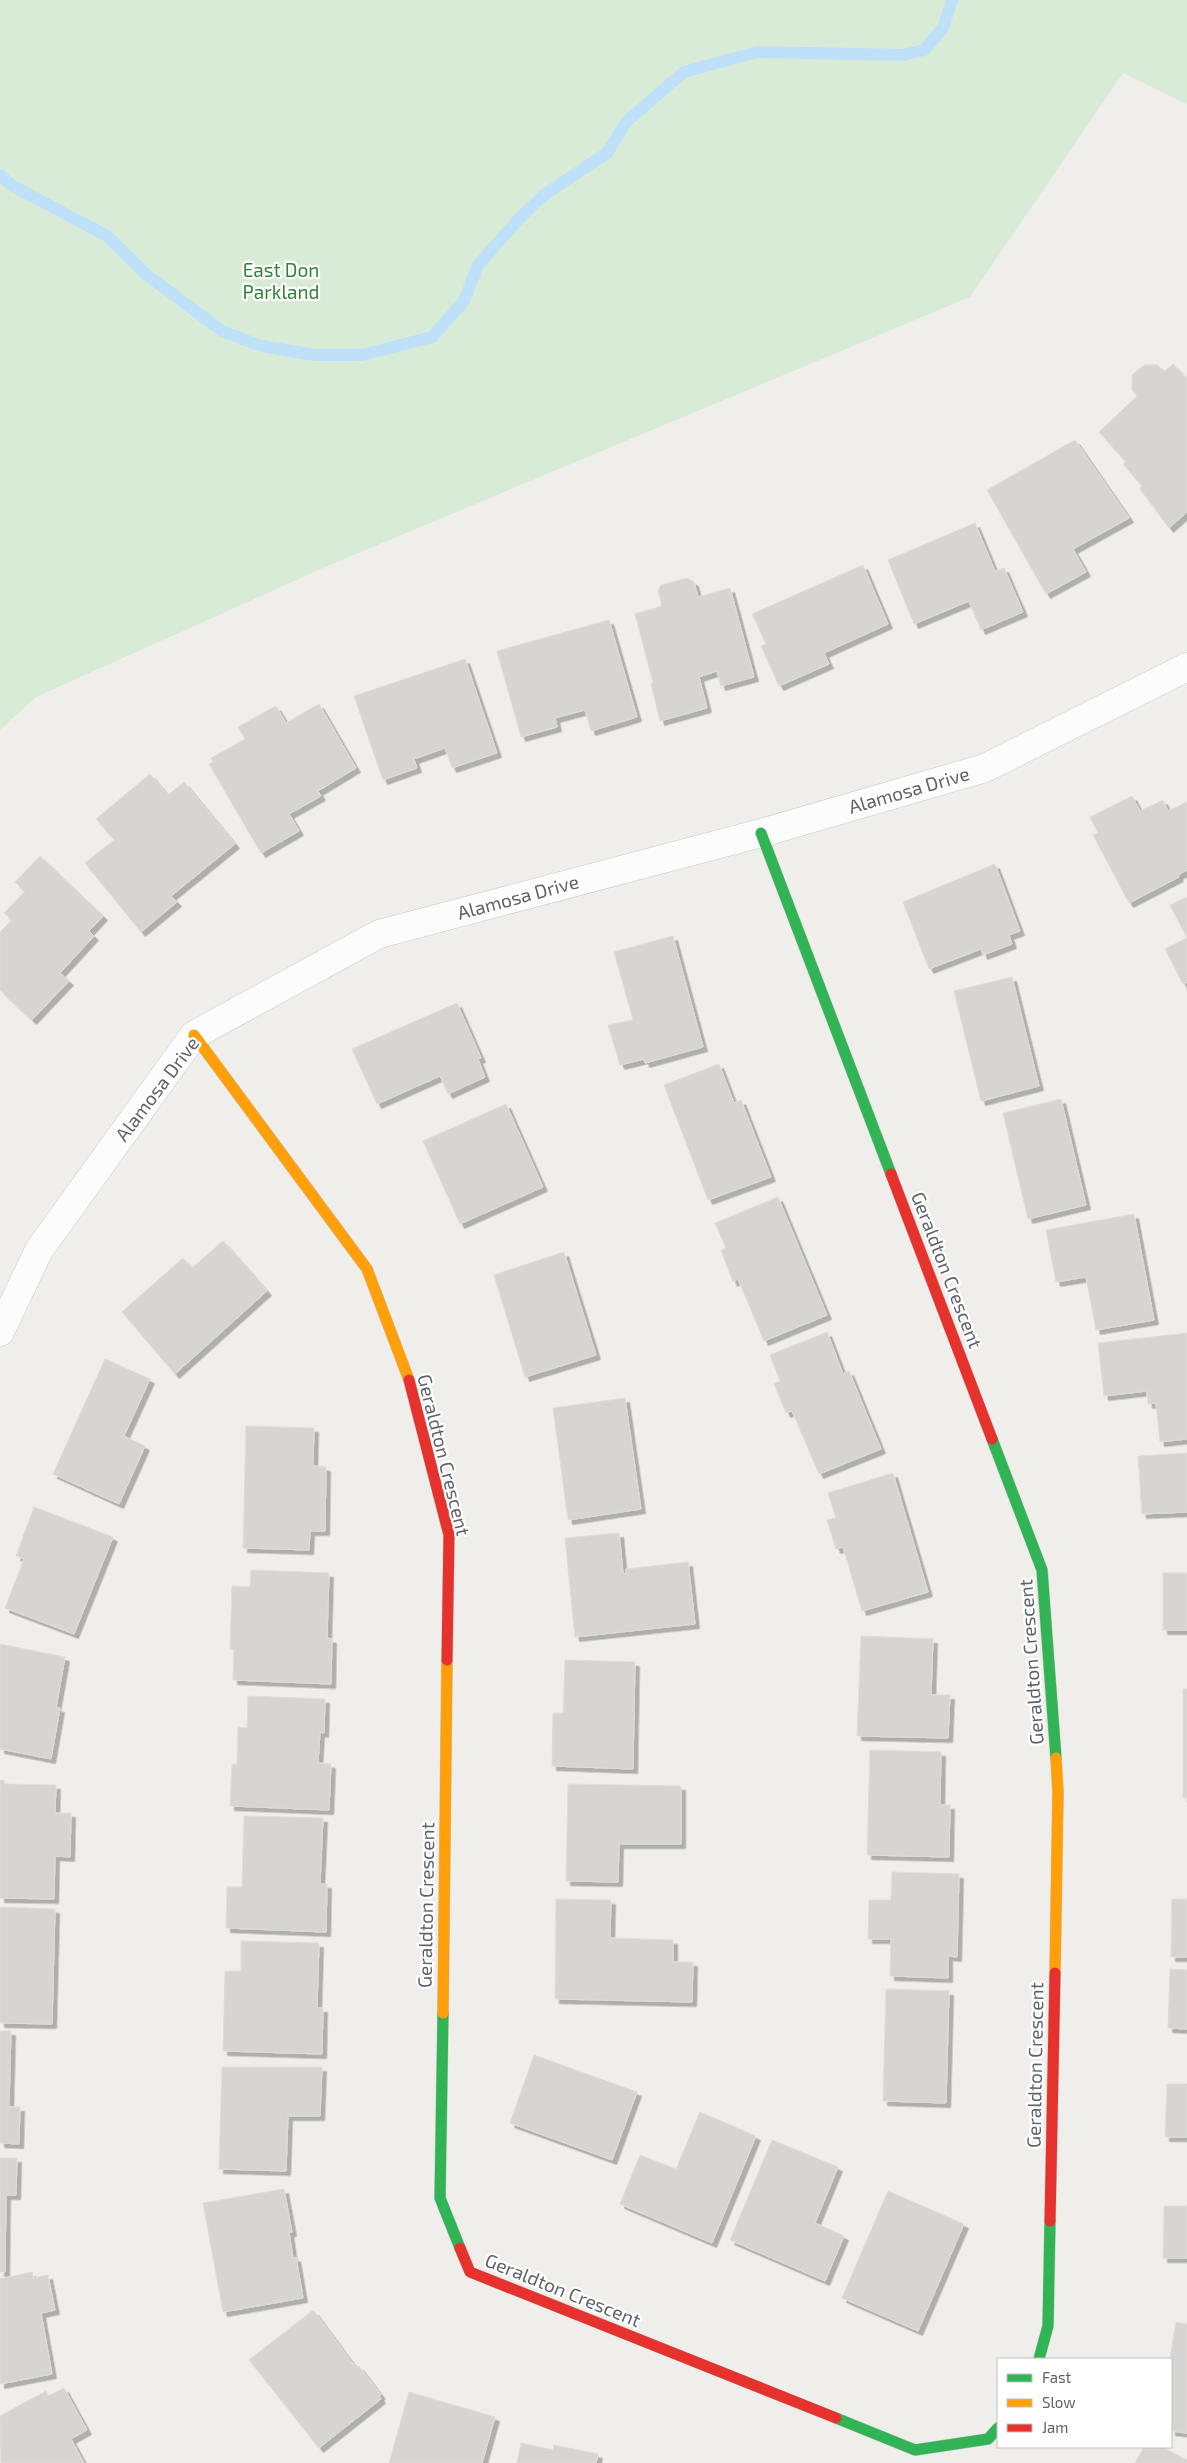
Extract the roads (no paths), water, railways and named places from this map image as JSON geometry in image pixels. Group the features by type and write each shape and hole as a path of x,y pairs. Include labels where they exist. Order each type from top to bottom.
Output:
{"street":[{"name":"Alamosa Drive","path":"0,1332 38,1250 194,1035 379,934 762,833 985,768 1187,666"},
{"name":"Geraldton Crescent","path":"762,833 1042,1570 1058,1792 1048,2326 1039,2358"},
{"name":"Geraldton Crescent","path":"194,1035 367,1269 412,1387 449,1535 440,2198 470,2272 916,2450 988,2439 997,2429"}],"waterway":[{"path":"0,175 13,186 107,236 147,275 222,331 261,346 315,355 362,355 432,337 464,301 478,265 518,220 544,195 607,153 627,121 684,72 757,52 903,55 924,50 943,28 952,0"}],"park label":[{"name":"East Don Parkland","path":"281,281"}]}
